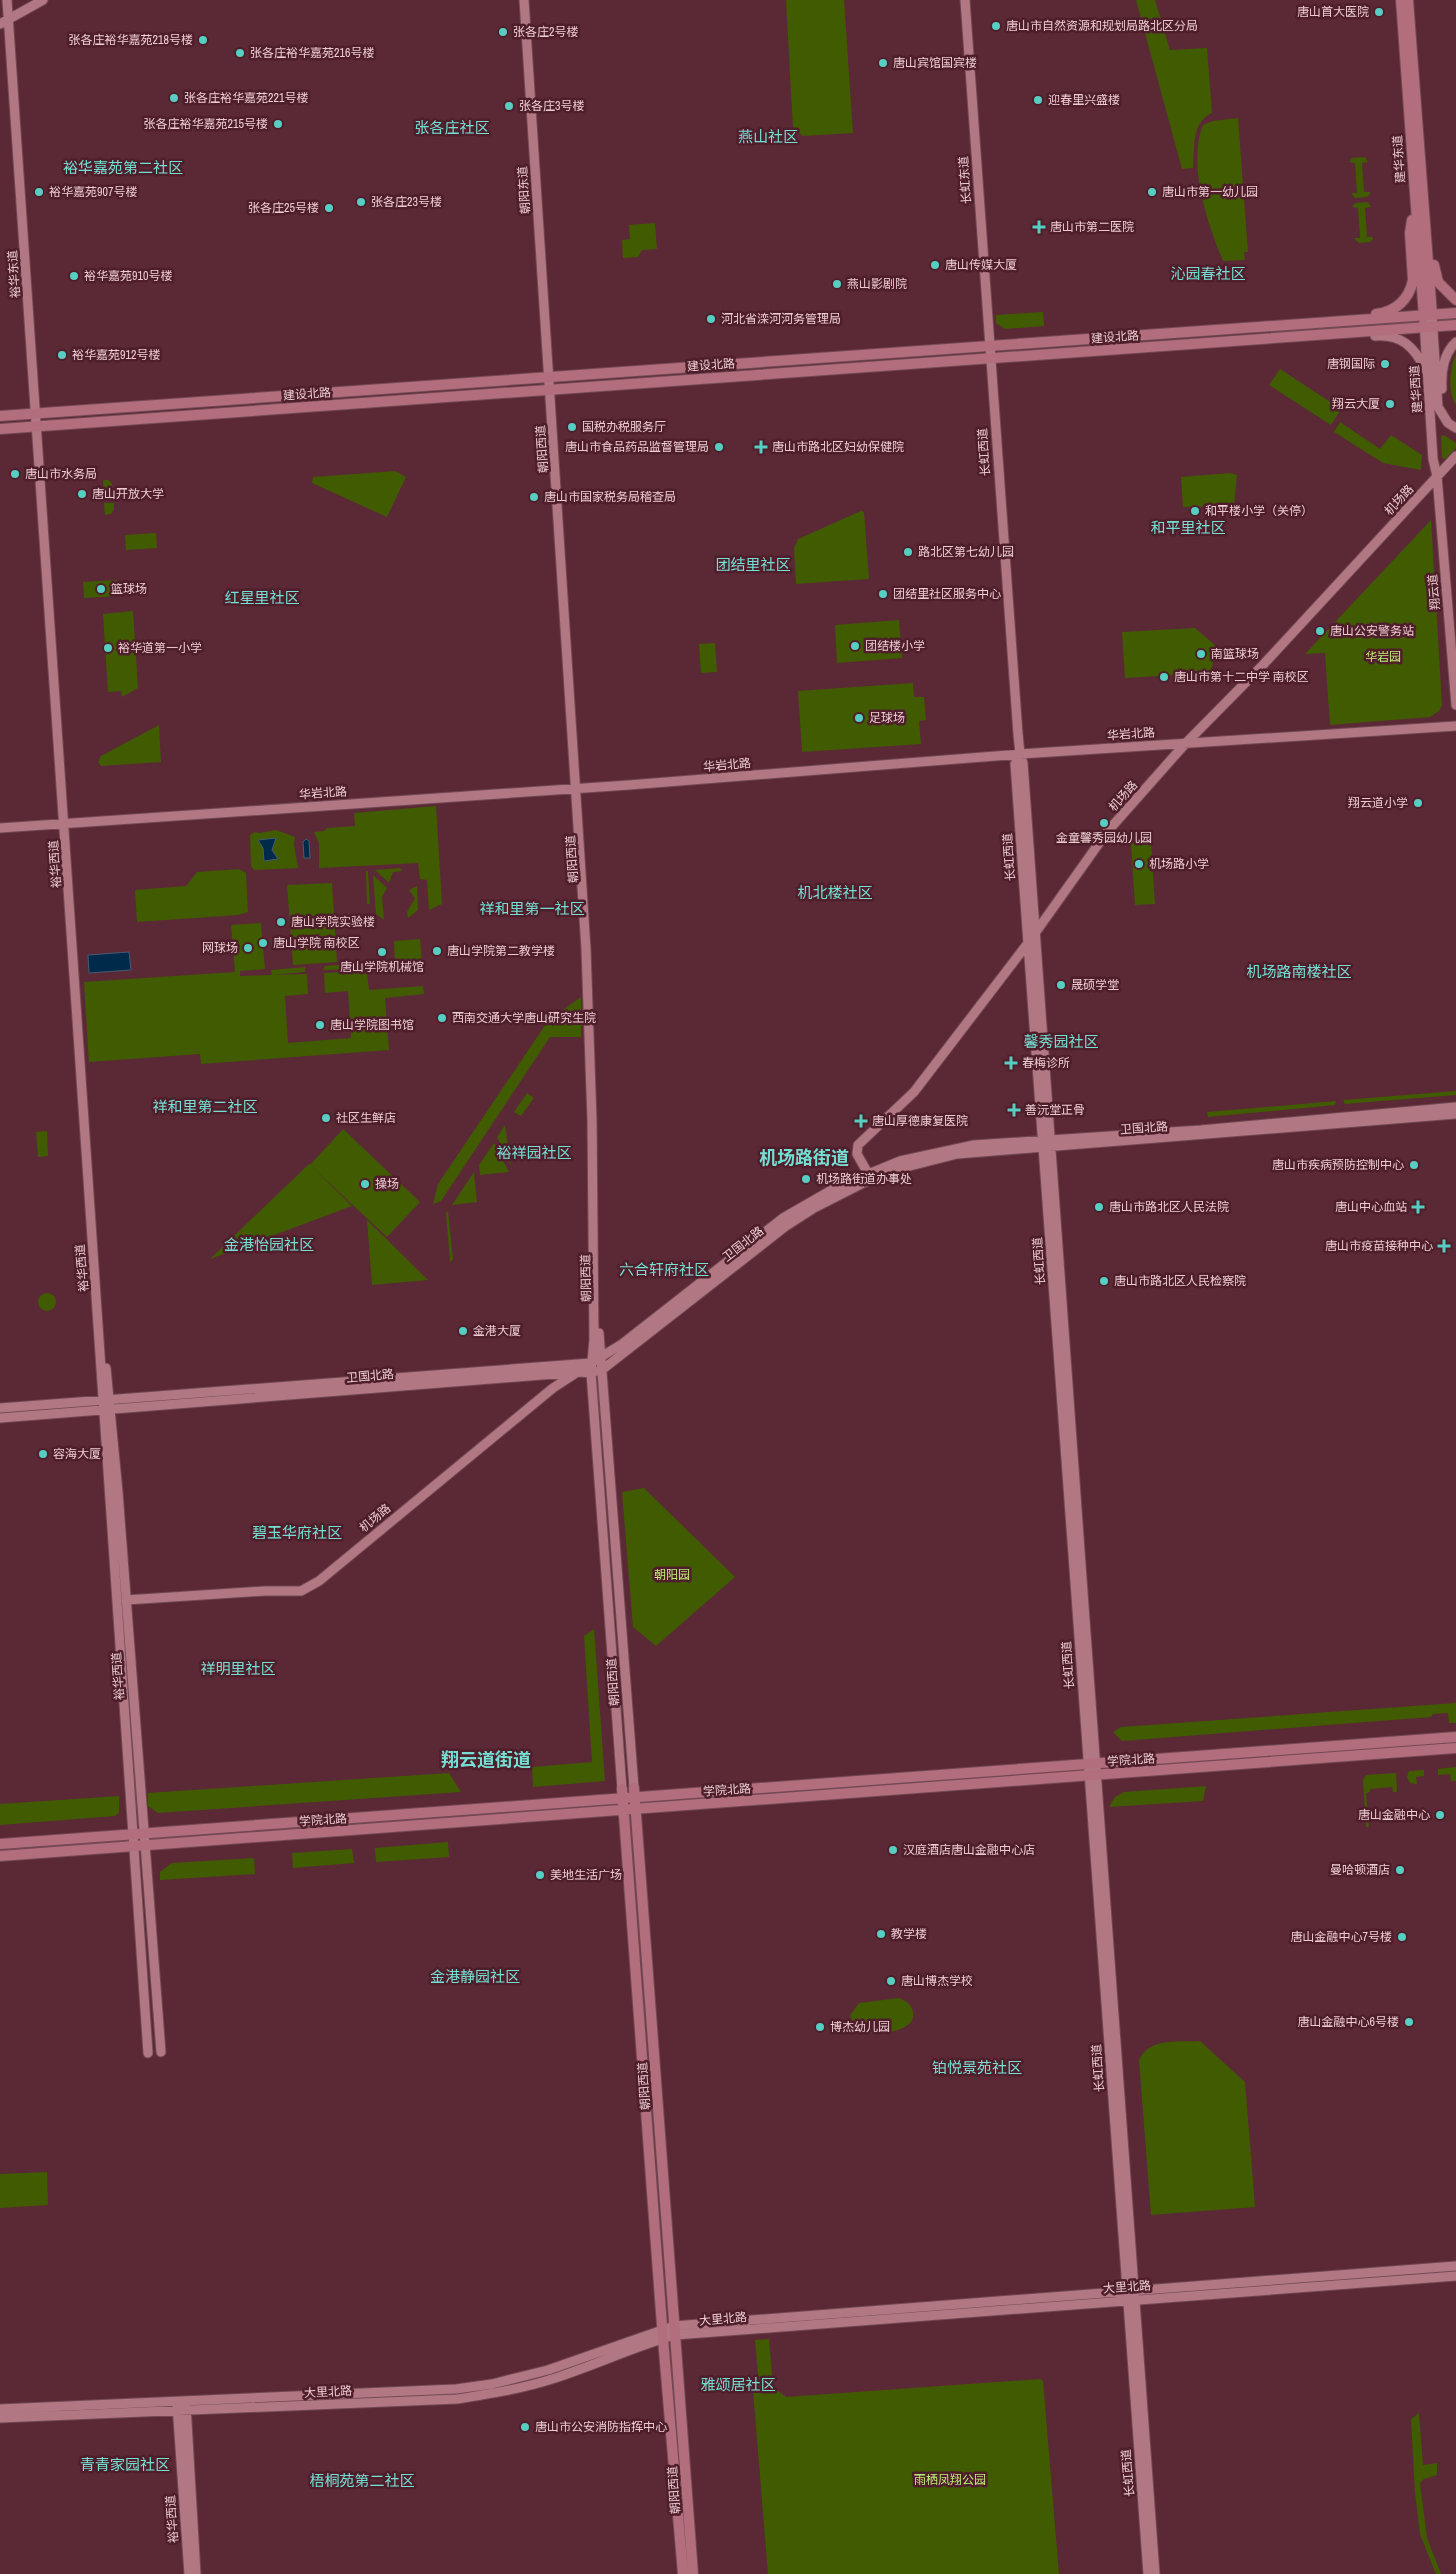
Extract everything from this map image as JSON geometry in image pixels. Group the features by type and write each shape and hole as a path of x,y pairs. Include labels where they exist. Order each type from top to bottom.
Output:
{"main road":[{"name":"裕华东道","path":"7,0 4,21 37,427"},
{"path":"4,21 43,0"},
{"name":"朝阳东道","path":"524,0 549,377"},
{"name":"长虹东道","path":"965,0 990,358"},
{"name":"建华东道","path":"1401,0 1428,316"},
{"name":"建华东道","path":"1408,0 1419,201"},
{"path":"1419,201 1430,224 1435,275 1444,291 1456,300"},
{"path":"1303,326 1337,318 1387,313 1404,300 1413,280 1410,234 1419,201"},
{"name":"建设北路","path":"0,416 989,346 1303,326 1456,313"},
{"name":"建华西道","path":"1428,316 1438,406 1452,426"},
{"name":"建设北路","path":"0,429 1456,325"},
{"name":"建华西道","path":"1429,327 1428,374 1433,459 1437,476"},
{"path":"1310,336 1387,335 1398,338 1417,353 1428,374"},
{"path":"1452,426 1443,405 1442,378 1447,354 1456,342"},
{"name":"长虹西道","path":"990,358 1020,754 1024,763 1047,1144 1091,1763 1131,2295 1155,2574"},
{"name":"朝阳西道","path":"549,377 577,788 581,797 592,1110 594,1339 591,1368 662,2334 683,2574"},
{"name":"裕华西道","path":"37,427 97,1299 100,1304 106,1400 126,1600 125,1652 132,1835 148,2053"},
{"name":"机场路","path":"869,1176 857,1154 858,1145 914,1092 1028,943 1096,844 1185,744 1262,667 1456,456"},
{"path":"1433,459 1446,466"},
{"name":"翔云道","path":"1437,476 1456,705"},
{"name":"华岩北路","path":"0,828 577,788 1020,754 1456,726"},
{"name":"长虹西道","path":"1020,754 1015,764 1028,943 1047,1144"},
{"name":"朝阳西道","path":"581,836 594,1028 600,1358 603,1369 693,2574"},
{"name":"卫国北路","path":"0,1418 579,1372 591,1368 600,1358 783,1218 811,1200 869,1176 957,1154 1047,1144 1456,1107"},
{"name":"卫国北路","path":"1047,1144 1456,1114"},
{"name":"卫国北路","path":"0,1408 591,1368 603,1369 786,1226 869,1176"},
{"name":"机场路","path":"126,1600 265,1591 301,1591 319,1581 553,1388 579,1372"},
{"name":"裕华西道","path":"107,1410 125,1652 143,1834 161,2052"},
{"name":"学院北路","path":"0,1844 360,1818 634,1792 868,1780 1456,1737"},
{"path":"1313,1748 1314,1758"},
{"name":"学院北路","path":"0,1856 1456,1748"},
{"path":"868,1780 868,1791"},
{"path":"360,1818 361,1830"},
{"name":"大里北路","path":"0,2418 472,2388 548,2370 675,2331 1131,2295 1456,2266"},
{"name":"大里北路","path":"1131,2295 1456,2276"},
{"name":"长虹西道","path":"1131,2295 1148,2574"},
{"name":"裕华西道","path":"181,2406 189,2574"},
{"name":"裕华西道","path":"181,2406 196,2574"},
{"name":"大里北路","path":"0,2409 181,2406"}],"green space":[{"path":"786,0 844,0 853,133 803,136 793,128"},
{"path":"1136,0 1155,0 1170,50 1207,48 1212,113 1205,117 1197,129 1193,168 1182,169"},
{"path":"1238,118 1248,252 1244,252 1245,260 1223,261 1211,230 1201,194 1197,158 1203,125 1213,121"},
{"path":"1365,157 1368,162 1362,163 1364,192 1370,192 1370,194 1367,197 1355,198 1351,193 1357,193 1355,163 1349,162 1352,158"},
{"path":"1368,202 1371,207 1365,208 1367,237 1373,237 1373,239 1370,242 1359,243 1354,238 1360,238 1358,208 1352,207 1355,203"},
{"path":"655,223 657,249 642,250 638,257 623,258 622,240 630,239 629,225"},
{"path":"1043,312 1044,326 1005,329 996,323 996,315"},
{"path":"1456,354 1456,405 1451,393 1450,380"},
{"path":"1280,369 1341,409 1331,425 1269,385"},
{"path":"1340,422 1380,449 1391,435 1422,455 1421,470 1383,463 1334,432"},
{"path":"1444,435 1456,443 1456,448 1445,459 1442,458 1441,436"},
{"path":"395,471 406,477 387,517 312,483 313,477"},
{"path":"1230,473 1237,475 1234,506 1183,507 1181,477"},
{"path":"103,480 108,480 112,483 113,496 104,498"},
{"path":"104,503 114,503 114,510 111,514 105,515"},
{"path":"861,511 864,512 869,579 796,584 794,548 798,539"},
{"name":"华岩园","path":"1431,520 1442,705 1439,711 1430,717 1330,725 1325,653 1305,654"},
{"path":"156,533 157,548 126,550 125,535"},
{"name":"篮球场","path":"117,580 118,596 84,598 83,582"},
{"path":"133,611 138,688 122,697 121,691 108,692 103,614"},
{"path":"899,620 902,658 837,663 835,625"},
{"path":"1195,628 1216,646 1211,673 1125,678 1122,632"},
{"path":"715,643 717,672 701,673 699,644"},
{"path":"913,683 914,697 924,697 926,720 919,721 921,744 802,752 798,691"},
{"path":"159,725 161,762 101,766 98,762 101,756"},
{"path":"436,806 442,904 429,910 427,880 420,879 418,863 319,868 319,843 314,832 324,831 327,828 355,826 354,813"},
{"path":"276,830 295,837 294,845 298,868 254,870 251,866 250,835 255,832"},
{"path":"1151,842 1155,904 1135,905 1131,843"},
{"path":"400,868 402,871 393,872 389,883 375,870"},
{"path":"239,869 246,873 248,912 238,915 137,922 135,890 186,886 197,872"},
{"path":"366,871 368,871 370,904 367,904"},
{"path":"373,875 387,888 382,897 384,920 376,914"},
{"path":"332,883 337,962 293,965 287,885"},
{"path":"417,886 418,910 408,918 407,912 415,898 409,890"},
{"path":"261,923 265,969 240,971 240,976 307,974 308,994 285,996 288,1043 351,1038 348,991 325,993 324,973 367,971 369,990 423,986 424,994 385,998 389,1050 201,1064 200,1054 89,1062 84,982 235,972 231,925"},
{"path":"420,939 422,961 395,963 394,941"},
{"path":"361,963 362,969 323,970 325,966"},
{"path":"305,967 305,972 272,975 271,970"},
{"path":"581,997 581,1037 550,1037 441,1201 433,1204 438,1184 548,1021"},
{"path":"1456,1091 1456,1095 1345,1104 1343,1100"},
{"path":"527,1093 534,1098 521,1116 514,1112"},
{"path":"1336,1101 1335,1105 1208,1117 1207,1112"},
{"path":"505,1125 511,1166 497,1137"},
{"name":"操场","path":"343,1129 420,1202 387,1237 310,1165"},
{"path":"47,1131 48,1156 38,1157 36,1132"},
{"path":"494,1143 509,1172 480,1175 479,1165"},
{"path":"309,1164 352,1206 210,1259"},
{"path":"474,1172 477,1202 452,1205"},
{"path":"448,1211 453,1259 450,1262 446,1213"},
{"path":"367,1220 428,1280 372,1285"},
{"path":"47,1293 53,1296 56,1302 53,1308 47,1311 41,1308 38,1302 41,1296"},
{"name":"朝阳园","path":"644,1488 735,1577 656,1646 633,1627 622,1492"},
{"path":"594,1629 605,1781 533,1787 532,1767 592,1762 584,1636"},
{"path":"1456,1703 1456,1723 1449,1723 1448,1713 1433,1714 1431,1717 1122,1741 1113,1732 1121,1727"},
{"path":"1456,1767 1456,1781 1451,1781 1450,1774 1438,1775 1438,1769"},
{"path":"1424,1770 1424,1776 1416,1777 1417,1784 1410,1783 1407,1777 1409,1771"},
{"path":"449,1773 461,1792 158,1813 148,1806 148,1793"},
{"path":"1396,1773 1397,1792 1393,1792 1392,1787 1370,1789 1370,1792 1366,1793 1369,1827 1366,1827 1363,1780 1366,1775"},
{"path":"1206,1786 1203,1801 1109,1807 1115,1797 1124,1792"},
{"path":"119,1796 119,1813 115,1816 0,1825 0,1804"},
{"path":"448,1842 449,1857 376,1862 375,1848"},
{"path":"352,1849 354,1863 293,1868 292,1853"},
{"path":"254,1858 255,1874 160,1880 160,1872 172,1863"},
{"path":"899,1998 910,2005 913,2016 910,2023 902,2028 892,2032 880,2033 859,2030 853,2026 850,2015 859,2003"},
{"path":"1174,2041 1200,2041 1245,2082 1255,2207 1151,2215 1139,2060 1150,2047 1157,2044"},
{"path":"47,2172 48,2205 0,2208 0,2174"},
{"name":"雨栖凤翔公园","path":"769,2339 773,2387 786,2397 1040,2379 1043,2381 1059,2574 768,2574 753,2390 759,2386 755,2340"},
{"path":"1419,2413 1423,2465 1437,2463 1437,2475 1424,2479 1420,2483 1427,2538 1441,2574 1436,2574 1420,2534 1415,2493 1411,2419"}],"water":[{"path":"276,838 272,850 278,859 264,861 263,848 258,840"},
{"path":"306,839 309,841 310,858 304,858 303,842"},
{"path":"129,952 131,970 89,973 88,955"}],"place":[{"name":"唐山首大医院","path":"1379,12"},
{"name":"唐山市自然资源和规划局路北区分局","path":"996,26"},
{"name":"张各庄2号楼","path":"503,32"},
{"name":"张各庄裕华嘉苑218号楼","path":"203,40"},
{"name":"张各庄裕华嘉苑216号楼","path":"240,53"},
{"name":"唐山宾馆国宾楼","path":"883,63"},
{"name":"张各庄裕华嘉苑221号楼","path":"174,98"},
{"name":"迎春里兴盛楼","path":"1038,100"},
{"name":"张各庄3号楼","path":"509,106"},
{"name":"张各庄裕华嘉苑215号楼","path":"278,124"},
{"name":"裕华嘉苑907号楼","path":"39,192"},
{"name":"唐山市第一幼儿园","path":"1152,192"},
{"name":"张各庄23号楼","path":"361,202"},
{"name":"张各庄25号楼","path":"329,208"},
{"name":"唐山市第二医院","path":"1039,227"},
{"name":"唐山传媒大厦","path":"935,265"},
{"name":"裕华嘉苑910号楼","path":"74,276"},
{"name":"燕山影剧院","path":"837,284"},
{"name":"河北省滦河河务管理局","path":"711,319"},
{"name":"裕华嘉苑912号楼","path":"62,355"},
{"name":"唐钢国际","path":"1385,364"},
{"name":"翔云大厦","path":"1390,404"},
{"name":"国税办税服务厅","path":"572,427"},
{"name":"唐山市食品药品监督管理局","path":"719,447"},
{"name":"唐山市路北区妇幼保健院","path":"761,447"},
{"name":"唐山市水务局","path":"15,474"},
{"name":"唐山开放大学","path":"82,494"},
{"name":"唐山市国家税务局稽查局","path":"534,497"},
{"name":"和平楼小学（关停）","path":"1195,511"},
{"name":"路北区第七幼儿园","path":"908,552"},
{"name":"篮球场","path":"101,589"},
{"name":"团结里社区服务中心","path":"883,594"},
{"name":"唐山公安警务站","path":"1320,631"},
{"name":"团结楼小学","path":"855,646"},
{"name":"裕华道第一小学","path":"108,648"},
{"name":"南篮球场","path":"1201,654"},
{"name":"唐山市第十二中学 南校区","path":"1164,677"},
{"name":"足球场","path":"859,718"},
{"name":"翔云道小学","path":"1418,803"},
{"name":"金童馨秀园幼儿园","path":"1104,823"},
{"name":"机场路小学","path":"1139,864"},
{"name":"唐山学院实验楼","path":"281,922"},
{"name":"唐山学院 南校区","path":"263,943"},
{"name":"网球场","path":"248,948"},
{"name":"唐山学院第二教学楼","path":"437,951"},
{"name":"唐山学院机械馆","path":"382,952"},
{"name":"晟硕学堂","path":"1061,985"},
{"name":"西南交通大学唐山研究生院","path":"442,1018"},
{"name":"唐山学院图书馆","path":"320,1025"},
{"name":"春梅诊所","path":"1011,1063"},
{"name":"善沅堂正骨","path":"1014,1110"},
{"name":"社区生鲜店","path":"326,1118"},
{"name":"唐山厚德康复医院","path":"861,1121"},
{"name":"唐山市疾病预防控制中心","path":"1414,1165"},
{"name":"机场路街道办事处","path":"806,1179"},
{"name":"操场","path":"365,1184"},
{"name":"唐山市路北区人民法院","path":"1099,1207"},
{"name":"唐山中心血站","path":"1418,1207"},
{"name":"唐山市疫苗接种中心","path":"1444,1246"},
{"name":"唐山市路北区人民检察院","path":"1104,1281"},
{"name":"金港大厦","path":"463,1331"},
{"name":"容海大厦","path":"43,1454"},
{"name":"唐山金融中心","path":"1440,1815"},
{"name":"汉庭酒店唐山金融中心店","path":"893,1850"},
{"name":"曼哈顿酒店","path":"1400,1870"},
{"name":"美地生活广场","path":"540,1875"},
{"name":"教学楼","path":"881,1934"},
{"name":"唐山金融中心7号楼","path":"1402,1937"},
{"name":"唐山博杰学校","path":"891,1981"},
{"name":"唐山金融中心6号楼","path":"1409,2022"},
{"name":"博杰幼儿园","path":"820,2027"},
{"name":"唐山市公安消防指挥中心","path":"525,2427"}],"district":[{"name":"张各庄社区","path":"452,128"},
{"name":"燕山社区","path":"768,137"},
{"name":"裕华嘉苑第二社区","path":"123,168"},
{"name":"沁园春社区","path":"1208,274"},
{"name":"和平里社区","path":"1188,528"},
{"name":"团结里社区","path":"753,565"},
{"name":"红星里社区","path":"262,598"},
{"name":"机北楼社区","path":"835,893"},
{"name":"祥和里第一社区","path":"532,909"},
{"name":"机场路南楼社区","path":"1299,972"},
{"name":"馨秀园社区","path":"1061,1042"},
{"name":"祥和里第二社区","path":"205,1107"},
{"name":"裕祥园社区","path":"534,1153"},
{"name":"机场路街道","path":"804,1158"},
{"name":"金港怡园社区","path":"269,1245"},
{"name":"六合轩府社区","path":"664,1270"},
{"name":"碧玉华府社区","path":"297,1533"},
{"name":"祥明里社区","path":"238,1669"},
{"name":"翔云道街道","path":"486,1760"},
{"name":"金港静园社区","path":"475,1977"},
{"name":"铂悦景苑社区","path":"977,2068"},
{"name":"雅颂居社区","path":"738,2385"},
{"name":"青青家园社区","path":"125,2465"},
{"name":"梧桐苑第二社区","path":"362,2481"}]}
